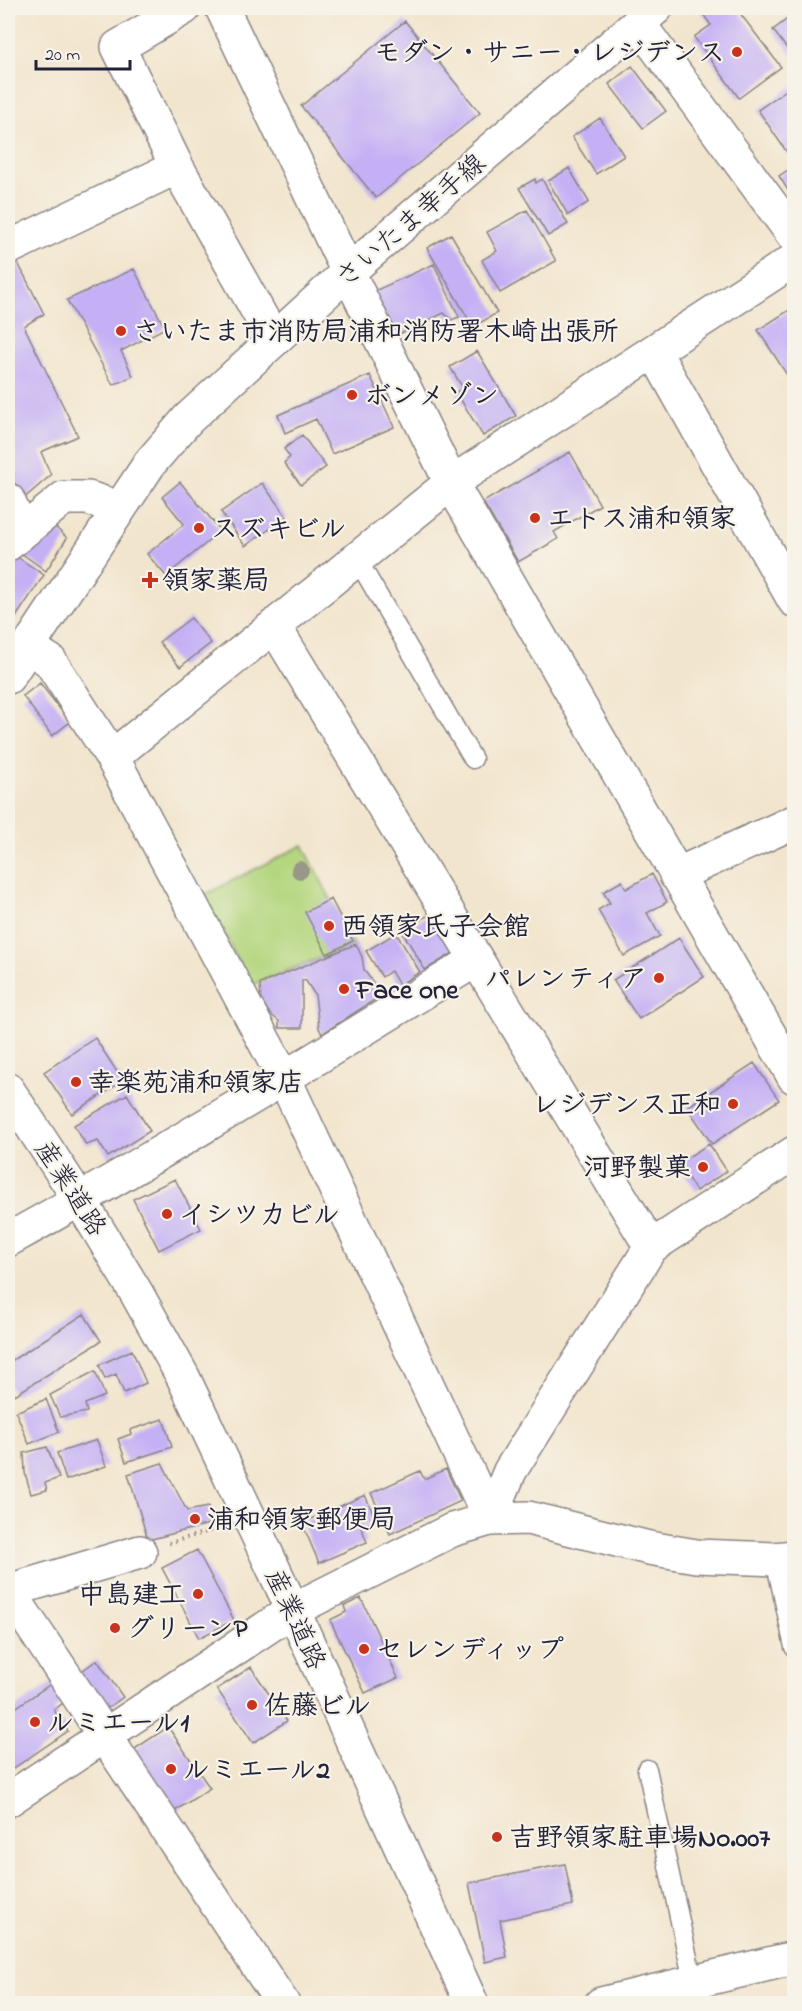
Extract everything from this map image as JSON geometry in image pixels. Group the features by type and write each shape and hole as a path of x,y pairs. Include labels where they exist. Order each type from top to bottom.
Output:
{"street":[{"path":"184,8 118,47 177,167 274,340"},
{"path":"222,8 451,483 795,1077"},
{"path":"647,16 795,236"},
{"name":"さいたま幸手線","path":"8,677 150,463 188,419 348,272 647,16"},
{"path":"8,248 177,167"},
{"path":"112,757 451,483 795,260"},
{"path":"654,351 795,600"},
{"path":"8,500 15,538 64,498 88,498 119,508"},
{"path":"274,626 651,1247"},
{"path":"28,647 50,661 112,757 284,1078 490,1519"},
{"path":"676,875 795,822"},
{"path":"8,1240 80,1200 284,1078 476,960"},
{"name":"産業道路","path":"8,1090 80,1200 137,1294 183,1377 472,2004"},
{"path":"490,1519 510,1471 651,1247 795,1153"},
{"path":"8,1800 292,1610 452,1530 490,1519 528,1518 648,1548 696,1556 785,1558"},
{"path":"140,1552 8,1591 283,2004"},
{"path":"601,2004 795,1958"}],"lane":[{"path":"357,559 473,759"},
{"path":"785,1558 795,1647"},
{"path":"647,1769 693,1981"}],"path":[{"path":"140,1552 250,1519"}],"green space":[{"path":"303,845 354,945 251,985 204,895"}],"building":[{"name":"モダン・サニー・レジデンス","path":"710,8 736,8 781,67 739,98 694,37 711,25 702,13"},
{"path":"794,14 794,58 773,30"},
{"path":"405,21 480,113 376,198 301,106"},
{"path":"632,66 666,111 643,128 609,84"},
{"path":"792,86 794,90 794,149 788,154 758,110"},
{"path":"600,118 624,156 596,174 572,137"},
{"path":"794,166 794,200 779,176"},
{"path":"569,168 589,202 568,215 548,181"},
{"path":"535,179 536,183 542,179 568,224 548,236 519,188"},
{"path":"527,210 556,261 500,293 482,260 497,251 487,232"},
{"path":"451,234 497,313 473,327 427,248"},
{"path":"17,261 44,314 24,326 78,436 41,452 51,475 22,500 8,469 8,265"},
{"path":"434,264 459,317 451,320 444,313 393,337 372,292"},
{"path":"134,269 165,328 121,351 133,376 113,385 67,300"},
{"path":"794,307 794,371 787,375 758,330"},
{"path":"477,351 516,416 483,436 456,392 463,388 450,367"},
{"name":"ボンメゾン","path":"370,375 394,427 332,454 316,419 285,433 278,415"},
{"path":"302,435 326,467 301,485 284,463 290,457 284,449"},
{"name":"エトス浦和領家","path":"570,452 600,505 554,532 558,539 518,562 483,502"},
{"name":"スズキビル","path":"180,482 221,531 166,576 147,554 184,524 162,497"},
{"path":"262,483 287,517 245,546 221,512"},
{"path":"53,525 67,538 46,571 21,553"},
{"path":"17,557 44,575 12,623 8,618 8,564"},
{"path":"191,618 211,643 180,667 159,642"},
{"path":"40,683 70,722 52,736 23,696"},
{"path":"652,874 667,902 647,913 660,936 624,956 598,910 610,903 603,892 622,881 626,889"},
{"name":"西領家氏子会館","path":"331,899 353,941 327,954 305,912"},
{"path":"432,913 455,952 425,970 402,931"},
{"path":"396,933 420,972 399,985 391,971 382,977 366,951"},
{"name":"パレンティア","path":"679,938 704,977 639,1019 613,980"},
{"name":"Face one","path":"356,944 362,957 364,970 382,995 322,1034 319,1028 315,995 306,981 302,980 302,1028 279,1028 279,1021 270,1014 261,1000 260,984"},
{"path":"95,1038 123,1081 72,1114 44,1072"},
{"name":"レジデンス正和","path":"754,1063 779,1100 712,1144 687,1107"},
{"path":"127,1094 150,1131 108,1157 98,1141 86,1145 74,1125"},
{"name":"河野製菓","path":"709,1144 727,1171 696,1191 678,1163"},
{"name":"イシツカビル","path":"175,1179 201,1229 159,1250 133,1199"},
{"path":"84,1314 101,1341 15,1395 8,1383 8,1363"},
{"path":"132,1350 146,1383 124,1393 116,1374 105,1379 99,1365"},
{"path":"95,1371 105,1396 85,1404 87,1412 60,1417 50,1395"},
{"path":"46,1399 59,1432 29,1444 16,1412"},
{"path":"163,1419 172,1447 126,1462 118,1439 131,1434 130,1430"},
{"path":"97,1440 106,1466 66,1480 57,1453"},
{"path":"47,1447 59,1478 45,1483 47,1490 31,1494 25,1473 24,1453"},
{"path":"162,1463 187,1511 208,1507 213,1523 148,1540 128,1474"},
{"path":"446,1469 461,1501 390,1534 371,1493 420,1471 424,1479"},
{"path":"365,1495 376,1520 361,1527 367,1542 319,1563 302,1523"},
{"name":"中島建工","path":"197,1550 234,1620 199,1638 162,1568"},
{"name":"セレンディップ","path":"361,1598 398,1678 365,1693 330,1620 346,1612 344,1606"},
{"path":"97,1660 123,1697 105,1710 79,1673"},
{"name":"佐藤ビル","path":"251,1667 287,1721 253,1743 217,1689"},
{"name":"ルミエール1","path":"55,1681 67,1700 54,1710 68,1731 8,1772 8,1713"},
{"name":"ルミエール2","path":"168,1727 210,1788 175,1811 133,1750"},
{"path":"565,1864 573,1905 500,1920 507,1957 485,1962 469,1883"}],"place":[{"name":"モダン・サニー・レジデンス","path":"737,52"},
{"name":"さいたま市消防局浦和消防署木崎出張所","path":"121,331"},
{"name":"ボンメゾン","path":"352,395"},
{"name":"エトス浦和領家","path":"535,518"},
{"name":"スズキビル","path":"199,528"},
{"name":"領家薬局","path":"150,580"},
{"name":"西領家氏子会館","path":"329,926"},
{"name":"パレンティア","path":"659,978"},
{"name":"Face one","path":"344,989"},
{"name":"幸楽苑浦和領家店","path":"76,1082"},
{"name":"レジデンス正和","path":"733,1104"},
{"name":"河野製菓","path":"703,1167"},
{"name":"イシツカビル","path":"167,1214"},
{"name":"浦和領家郵便局","path":"195,1519"},
{"name":"中島建工","path":"198,1594"},
{"name":"グリーンP","path":"115,1628"},
{"name":"セレンディップ","path":"364,1649"},
{"name":"佐藤ビル","path":"252,1705"},
{"name":"ルミエール1","path":"35,1722"},
{"name":"ルミエール2","path":"171,1769"},
{"name":"吉野領家駐車場No.007","path":"497,1837"}]}
